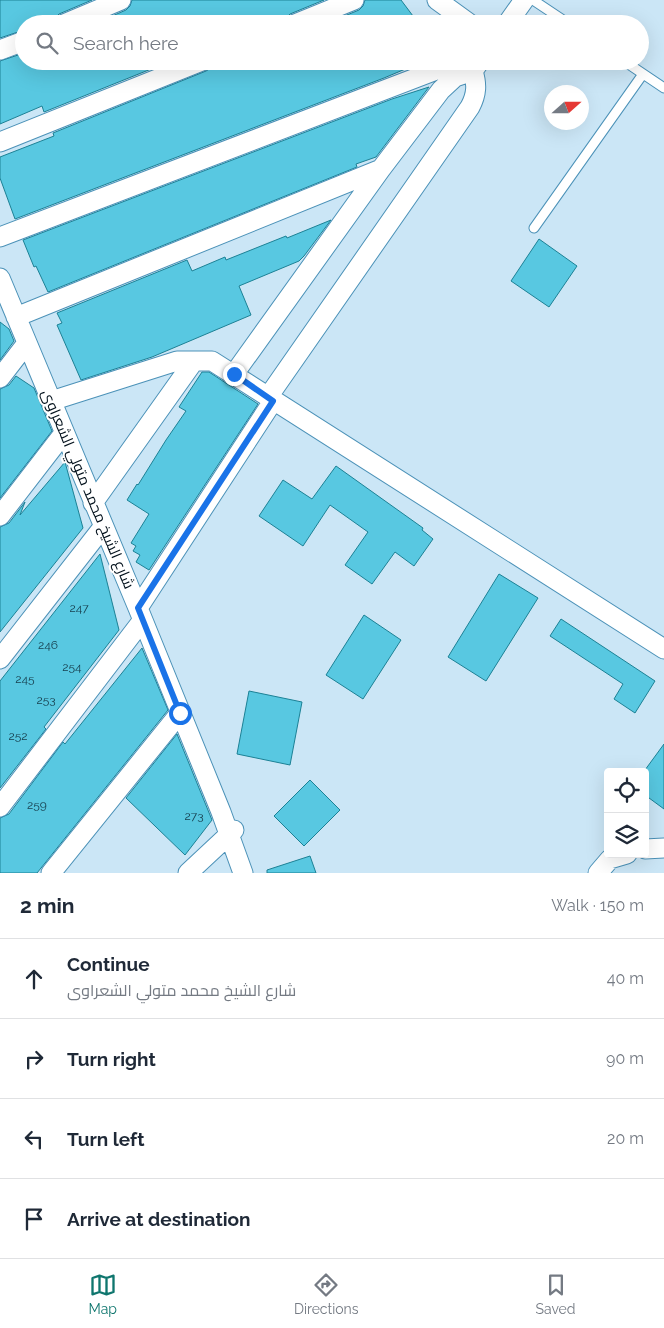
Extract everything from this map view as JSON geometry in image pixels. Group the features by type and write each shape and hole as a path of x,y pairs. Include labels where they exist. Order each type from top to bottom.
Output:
{"street":[{"path":"85,15 121,0"},
{"path":"317,15 354,0"},
{"path":"437,0 458,15"},
{"path":"513,15 524,0"},
{"path":"0,50 15,44"},
{"path":"0,142 180,70"},
{"path":"0,236 455,70"},
{"path":"234,374 381,169 448,83 466,70"},
{"path":"0,807 140,615 270,399 470,107 476,89 473,70"},
{"path":"16,317 381,169"},
{"name":"شارع الشيخ محمد متولي الشعراوى","path":"0,278 221,812 253,873"},
{"path":"0,378 27,343"},
{"path":"51,401 177,361 212,361 664,649"},
{"path":"93,503 194,361"},
{"path":"0,516 64,433"},
{"path":"0,659 103,527"},
{"path":"51,873 180,713"},
{"path":"188,873 231,833"},
{"name":"شارع الشيخ محمد متولي الشعراوى","path":"231,833 243,873"},
{"path":"649,849 664,848"},
{"path":"598,873 610,859 613,858"}],"lane":[{"path":"533,0 556,15"},
{"path":"637,70 664,88"},
{"path":"534,228 643,74"}],"building":[{"path":"0,0 92,0 58,15 15,15 15,33 0,38"},
{"path":"132,0 324,0 289,15 115,15 130,6"},
{"path":"365,0 401,0 412,15 347,15 359,10"},
{"path":"15,56 15,70 149,70 44,112 42,106 0,124 0,61"},
{"path":"403,70 15,219 0,178 0,157 54,136 53,133 206,71"},
{"path":"429,87 376,157 356,164 357,167 48,292 36,266 34,267 23,240 392,99"},
{"path":"331,220 299,261 239,286 251,315 152,357 81,380 57,325 62,323 57,313 187,260 192,271 225,257 226,260"},
{"path":"539,239 577,266 549,307 511,281"},
{"path":"0,322 9,329 14,341 0,360"},
{"path":"202,372 209,372 258,404 149,570 136,562 140,555 133,551 136,546 131,543 149,514 127,500 186,411 179,407"},
{"path":"16,376 34,388 52,431 0,498 0,389 9,385"},
{"path":"65,462 83,528 0,632 0,527 9,523 25,502 20,515"},
{"path":"336,466 423,528 422,530 433,539 414,566 395,552 372,584 345,565 368,532 330,505 303,546 259,516 283,480 312,499"},
{"path":"100,554 119,630 44,727 46,729 0,788 0,681"},
{"path":"499,574 538,598 486,681 448,657"},
{"path":"364,615 401,640 363,699 326,675"},
{"path":"561,619 655,681 635,713 614,699 623,684 550,636"},
{"path":"142,648 168,710 37,873 0,873 0,818 9,814 63,742 65,744"},
{"path":"249,691 302,702 290,765 237,754"},
{"path":"177,734 212,820 185,855 126,798"},
{"path":"664,744 664,809 649,798 649,768 646,768"},
{"path":"310,780 340,810 304,846 274,816"},
{"path":"310,856 316,873 267,873 267,870"}],"route":[{"path":"180,713 138,608 273,401 234,374"}]}
